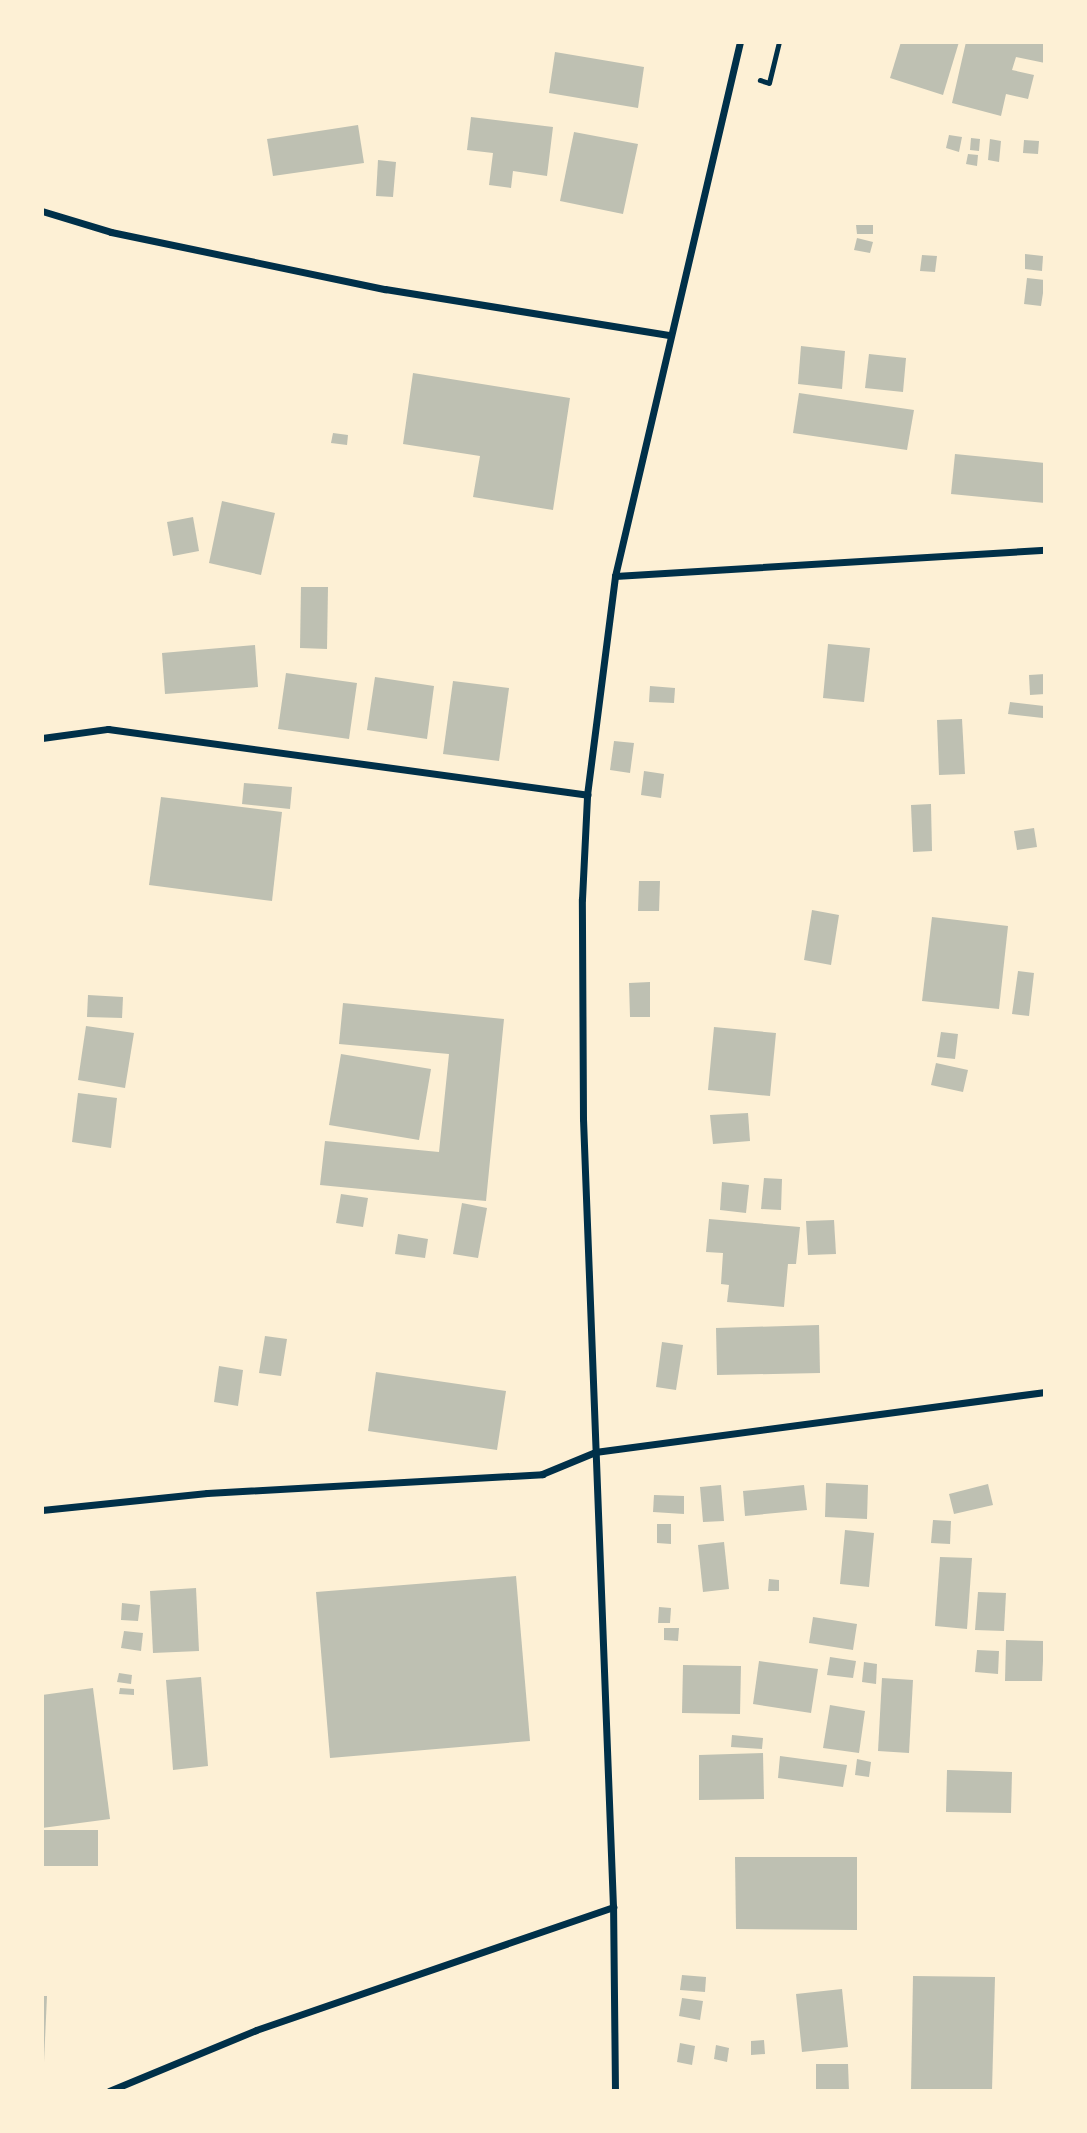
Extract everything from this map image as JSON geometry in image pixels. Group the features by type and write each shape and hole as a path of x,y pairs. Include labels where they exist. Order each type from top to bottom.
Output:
{"street":[{"path":"615,2091 613,1907 583,1119 582,899 587,795 615,576 740,42"},
{"path":"42,211 111,232 385,289 670,335"},
{"path":"615,576 1045,550"},
{"path":"42,738 108,729 587,795"},
{"path":"42,1510 207,1493 542,1474 595,1452 1045,1392"},
{"path":"109,2091 256,2030 613,1907"}],"building":[{"path":"901,42 959,42 943,95 890,78"},
{"path":"966,42 1045,42 1045,63 1016,57 1012,70 1034,75 1028,99 1006,94 1001,116 952,103"},
{"path":"555,52 644,67 638,108 549,93"},
{"path":"471,117 553,127 547,176 513,171 511,188 489,185 493,153 467,150"},
{"path":"358,125 364,163 273,176 267,139"},
{"path":"574,132 638,144 623,214 560,201"},
{"path":"949,135 962,137 959,152 946,148"},
{"path":"971,138 980,139 979,151 970,150"},
{"path":"990,139 1001,141 999,162 988,160"},
{"path":"1024,140 1039,141 1038,154 1023,153"},
{"path":"968,154 978,155 977,166 966,164"},
{"path":"378,160 396,162 393,197 376,196"},
{"path":"856,225 873,225 873,234 857,234"},
{"path":"857,238 873,242 870,253 854,250"},
{"path":"1025,254 1043,256 1042,271 1025,269"},
{"path":"922,255 937,256 935,272 920,271"},
{"path":"1027,278 1045,280 1041,306 1024,304"},
{"path":"801,346 845,351 842,389 798,384"},
{"path":"869,354 906,358 903,392 865,388"},
{"path":"413,373 570,398 553,510 473,497 480,456 403,444"},
{"path":"799,393 914,410 907,450 793,433"},
{"path":"333,433 348,435 347,445 331,443"},
{"path":"955,454 1045,463 1045,503 951,494"},
{"path":"222,501 275,513 261,575 209,563"},
{"path":"193,517 199,551 173,556 167,522"},
{"path":"301,587 328,587 327,649 300,648"},
{"path":"828,644 870,648 864,702 823,698"},
{"path":"255,645 258,687 165,694 162,653"},
{"path":"286,673 357,683 349,739 278,729"},
{"path":"1045,674 1045,694 1030,695 1029,675"},
{"path":"375,677 434,686 427,739 367,730"},
{"path":"453,681 509,688 499,761 443,754"},
{"path":"650,686 675,688 674,703 649,702"},
{"path":"1010,702 1044,706 1043,718 1008,714"},
{"path":"962,719 965,774 939,775 937,720"},
{"path":"614,741 634,743 630,773 610,770"},
{"path":"644,771 664,774 661,798 641,795"},
{"path":"244,783 292,787 290,809 242,804"},
{"path":"161,797 282,812 272,901 149,885"},
{"path":"931,804 932,851 913,852 911,805"},
{"path":"1034,828 1037,847 1017,850 1014,831"},
{"path":"639,881 660,881 659,911 638,911"},
{"path":"812,910 839,915 831,965 804,960"},
{"path":"932,917 1008,926 999,1009 922,1001"},
{"path":"1018,971 1034,973 1029,1016 1012,1014"},
{"path":"650,982 650,1017 630,1017 629,983"},
{"path":"88,995 123,997 122,1018 87,1017"},
{"path":"343,1003 504,1019 486,1201 320,1185 325,1141 439,1152 449,1054 339,1044"},
{"path":"86,1026 134,1033 125,1088 78,1080"},
{"path":"714,1027 776,1033 770,1096 708,1090"},
{"path":"941,1032 958,1034 955,1059 937,1057"},
{"path":"341,1054 431,1069 419,1140 329,1125"},
{"path":"936,1063 968,1070 963,1092 931,1085"},
{"path":"78,1093 117,1098 111,1148 72,1142"},
{"path":"748,1113 750,1141 713,1144 710,1115"},
{"path":"764,1178 782,1179 781,1210 761,1209"},
{"path":"722,1182 749,1185 746,1213 720,1210"},
{"path":"341,1194 368,1198 363,1227 336,1223"},
{"path":"462,1203 487,1208 478,1258 453,1254"},
{"path":"709,1219 800,1227 796,1264 788,1264 784,1307 727,1302 729,1285 721,1284 723,1253 706,1252"},
{"path":"834,1220 836,1254 808,1255 806,1221"},
{"path":"398,1234 428,1239 425,1258 395,1254"},
{"path":"819,1325 820,1373 717,1375 716,1328"},
{"path":"265,1336 287,1339 281,1376 259,1373"},
{"path":"662,1342 683,1345 676,1390 656,1387"},
{"path":"219,1366 243,1370 238,1406 214,1402"},
{"path":"376,1372 506,1391 497,1450 368,1431"},
{"path":"826,1483 868,1485 867,1519 825,1517"},
{"path":"988,1484 993,1505 954,1514 949,1494"},
{"path":"721,1485 724,1521 703,1522 700,1487"},
{"path":"804,1485 807,1510 745,1516 743,1491"},
{"path":"654,1495 684,1496 684,1514 653,1512"},
{"path":"933,1520 951,1521 950,1544 931,1543"},
{"path":"657,1524 671,1524 671,1544 657,1543"},
{"path":"845,1530 874,1533 869,1587 840,1584"},
{"path":"724,1542 729,1589 703,1592 698,1545"},
{"path":"940,1557 972,1558 967,1629 935,1626"},
{"path":"516,1576 530,1741 330,1758 316,1592"},
{"path":"769,1579 779,1580 779,1591 768,1591"},
{"path":"196,1588 199,1651 153,1653 150,1591"},
{"path":"978,1592 1006,1593 1004,1631 975,1630"},
{"path":"122,1603 140,1605 138,1621 121,1620"},
{"path":"659,1607 671,1608 670,1623 658,1623"},
{"path":"813,1617 857,1624 853,1650 809,1643"},
{"path":"664,1628 679,1628 678,1641 664,1640"},
{"path":"124,1631 143,1633 141,1651 121,1648"},
{"path":"1006,1640 1044,1641 1042,1681 1005,1681"},
{"path":"977,1650 999,1651 998,1674 975,1672"},
{"path":"830,1657 856,1661 853,1678 827,1675"},
{"path":"759,1661 818,1669 811,1713 753,1704"},
{"path":"864,1662 877,1664 876,1684 862,1682"},
{"path":"683,1665 741,1666 740,1714 682,1713"},
{"path":"119,1673 132,1675 131,1684 117,1682"},
{"path":"201,1677 208,1766 173,1770 166,1680"},
{"path":"882,1678 913,1680 909,1753 878,1751"},
{"path":"93,1688 110,1819 42,1828 42,1695"},
{"path":"120,1688 134,1689 134,1695 119,1694"},
{"path":"830,1705 865,1711 859,1753 823,1748"},
{"path":"732,1735 763,1738 762,1749 731,1747"},
{"path":"763,1753 764,1799 699,1800 699,1755"},
{"path":"780,1756 847,1765 843,1787 778,1778"},
{"path":"857,1759 871,1762 869,1777 855,1775"},
{"path":"947,1770 1012,1772 1011,1813 946,1812"},
{"path":"42,1830 98,1830 98,1866 42,1866"},
{"path":"735,1857 857,1857 857,1930 736,1929"},
{"path":"682,1975 706,1977 705,1992 680,1990"},
{"path":"913,1976 995,1977 992,2091 911,2091"},
{"path":"842,1989 848,2047 802,2052 796,1994"},
{"path":"42,1996 47,1996 44,2062 42,2062"},
{"path":"682,1998 703,2001 700,2020 679,2016"},
{"path":"764,2040 765,2054 751,2055 751,2041"},
{"path":"680,2043 695,2046 692,2065 677,2062"},
{"path":"716,2045 729,2048 727,2062 714,2059"},
{"path":"816,2064 848,2064 849,2091 816,2091"}]}
